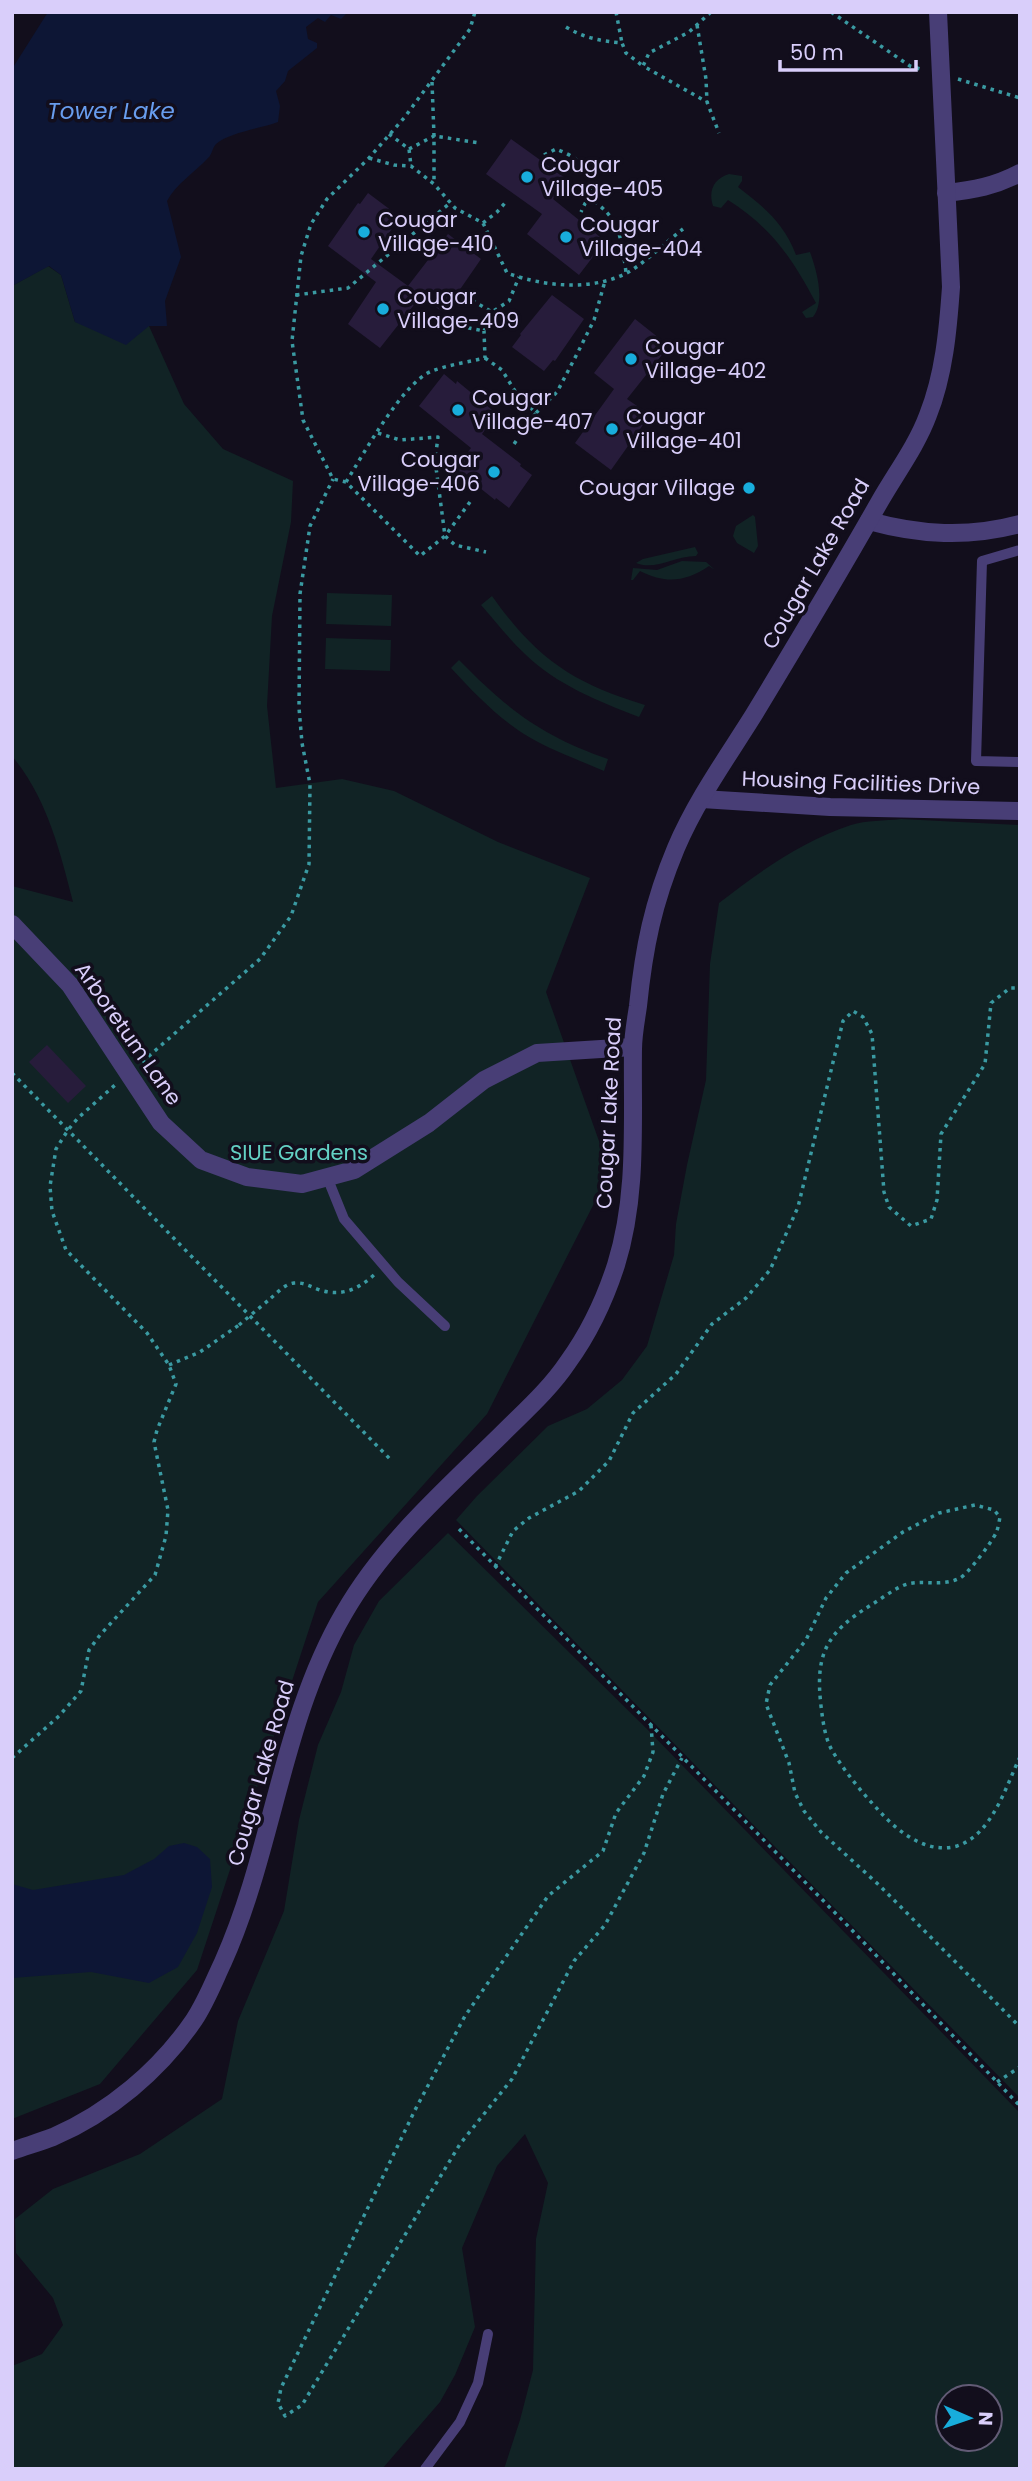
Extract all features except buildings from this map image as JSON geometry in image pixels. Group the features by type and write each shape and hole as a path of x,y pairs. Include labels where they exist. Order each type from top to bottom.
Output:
{"street":[{"name":"Cougar Lake Road","path":"12,2151 55,2136 124,2094 159,2062 196,2017 231,1944 252,1889 302,1703 343,1615 369,1572 416,1519 544,1393 590,1328 605,1296 626,1228 631,1186 633,1046 648,930 660,888 702,799 928,418 941,369 948,331 951,287 937,12"},
{"path":"946,193 977,190 1001,183 1020,173"},
{"path":"869,521 933,534 972,533 1020,524"},
{"name":"Housing Facilities Drive","path":"702,799 830,807 1020,810"},
{"name":"Arboretum Lane","path":"12,924 71,985 161,1123 201,1160 247,1177 302,1184 354,1170 429,1123 484,1080 537,1053 633,1046"}],"lane":[{"path":"1020,550 982,561 976,761 1020,762"},
{"path":"327,1177 344,1219 398,1282 445,1325"},
{"path":"425,2469 460,2422 478,2383 488,2334"}],"path":[{"path":"470,502 446,536 421,556 346,482 333,479 303,420 292,341 301,256 311,224 327,199 369,158 432,80 470,29 475,12"},
{"path":"616,12 626,53 643,66 707,102"},
{"path":"643,66 649,53 689,32 711,12"},
{"path":"697,25 707,102 719,132"},
{"path":"566,27 597,41 622,43"},
{"path":"432,80 434,184"},
{"path":"390,134 409,149 411,166"},
{"path":"409,149 434,136 480,143"},
{"path":"544,155 556,149 575,156 588,172 590,190 581,212"},
{"path":"369,158 394,165 411,166 434,184 455,208 483,223 507,273 531,281 569,284 605,281 626,272 682,229"},
{"path":"587,197 604,207 617,224 626,272"},
{"path":"296,295 348,288 450,203"},
{"path":"483,223 505,203"},
{"path":"485,358 484,331 492,312 509,301 519,277"},
{"path":"514,443 556,392 594,320 605,281"},
{"path":"465,296 492,312"},
{"path":"410,322 444,323 484,331"},
{"path":"346,482 390,413 429,372 485,358 502,370 518,396 536,413"},
{"path":"378,433 400,440 438,437 435,460 446,536 455,545 486,552"},
{"path":"495,1567 513,1531 529,1518 579,1491 609,1461 633,1413 676,1374 712,1324 746,1298 771,1270 798,1207 842,1021 853,1011 863,1017 872,1034 884,1192 889,1207 911,1226 931,1219 937,1200 942,1134 985,1064 990,1003 1010,988 1020,988"},
{"path":"12,1073 390,1459"},
{"path":"169,1365 201,1352 240,1325 285,1286 298,1283 324,1291 347,1292 365,1285 375,1275"},
{"path":"1020,1757 983,1829 964,1844 944,1849 917,1842 891,1824 861,1791 832,1751 824,1726 819,1684 822,1657 828,1643 847,1620 905,1584 945,1584 962,1577 996,1533 1000,1517 994,1510 975,1505 939,1513 903,1532 846,1573 826,1598 806,1640 770,1685 766,1704 789,1763 795,1793 804,1811 821,1832 880,1886 1020,2027"},
{"path":"459,1529 848,1926 1020,2106"},
{"path":"651,1725 653,1752 644,1776 616,1813 603,1851 548,1896 465,2016 427,2087 281,2388 278,2403 285,2416 302,2405 460,2144 512,2079 574,1961 605,1925 644,1853 663,1794 682,1758"},
{"path":"997,2082 1020,2067"}],"green space":[{"path":"729,174 742,176 738,187 772,216 786,234 796,255 810,252 819,294 817,310 813,317 806,318 802,312 816,303 780,245 757,222 728,200 721,208 713,206 711,195 714,186 719,179"},
{"name":"SIUE Gardens","path":"48,266 61,275 75,322 149,326 184,404 223,449 293,481 291,522 272,616 267,706 276,788 342,779 394,791 498,842 590,878 546,992 610,1172 487,1414 318,1602 197,1970 100,2084 12,2119 12,886 73,902 51,826 34,789 12,756 12,286"},
{"path":"753,515 758,546 754,553 737,543 733,536 736,526"},
{"path":"695,547 698,553 696,556 650,565 636,563 643,559"},
{"path":"682,561 706,562 715,570 709,566 692,575 675,579 658,578 640,571 631,580 633,568 657,570"},
{"path":"327,593 392,595 391,626 326,624"},
{"path":"492,596 524,636 558,666 596,687 645,705 639,717 579,691 537,665 481,605"},
{"path":"326,638 391,640 390,671 325,669"},
{"path":"459,660 527,720 564,741 608,759 604,771 538,742 497,714 451,668"},
{"path":"901,819 1020,825 1020,2098 456,1520 548,1426 587,1409 622,1380 647,1346 674,1255 676,1224 706,1080 710,964 719,903 765,869 815,840 857,823"},
{"path":"448,1533 646,1728 1020,2113 1020,2469 504,2469 533,2370 536,2239 548,2183 525,2134 497,2166 462,2248 475,2327 455,2375 440,2402 382,2469 12,2469 12,2366 42,2354 63,2325 53,2298 16,2253 15,2219 53,2189 140,2154 222,2099 238,2021 284,1911 299,1820 318,1745 341,1692 354,1645 379,1601"}],"water":[{"name":"Tower Lake","path":"48,12 348,12 341,19 331,15 325,22 318,18 306,27 308,39 317,43 317,48 288,71 285,81 276,91 280,106 278,122 221,140 209,157 180,184 167,201 181,257 165,301 167,326 149,326 126,345 75,322 61,275 49,266 12,286 12,69"},
{"path":"184,1843 197,1847 210,1859 212,1887 197,1933 178,1967 149,1983 91,1972 12,1978 12,1884 33,1890 124,1875 154,1859 169,1846"}],"place":[{"name":"Cougar Village-405","path":"527,177"},
{"name":"Cougar Village-410","path":"364,232"},
{"name":"Cougar Village-404","path":"566,237"},
{"name":"Cougar Village-409","path":"383,309"},
{"name":"Cougar Village-402","path":"631,359"},
{"name":"Cougar Village-407","path":"458,410"},
{"name":"Cougar Village-401","path":"612,429"},
{"name":"Cougar Village-406","path":"494,472"},
{"name":"Cougar Village","path":"749,488"}]}
